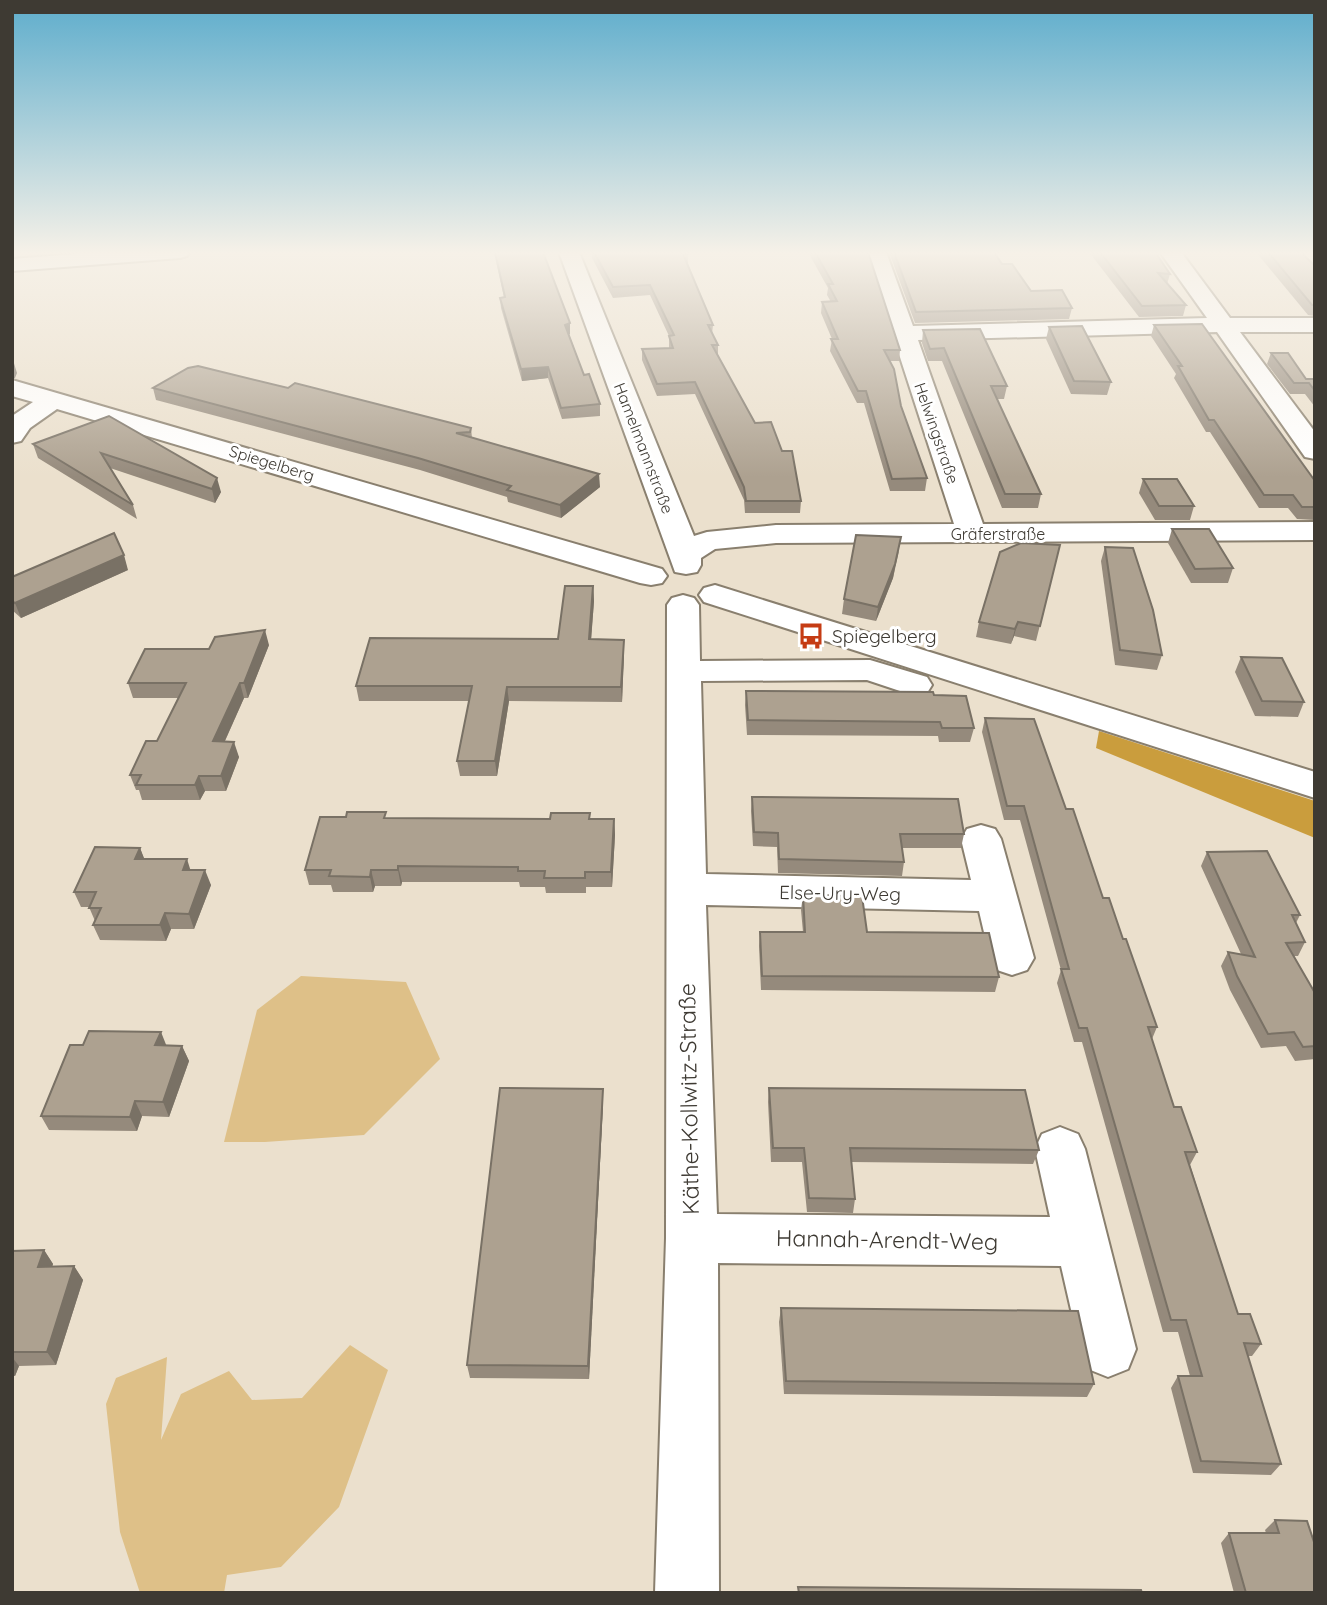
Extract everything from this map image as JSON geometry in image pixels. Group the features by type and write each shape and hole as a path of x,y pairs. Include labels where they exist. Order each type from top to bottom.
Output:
{"street":[{"name":"Hamelmannstraße","path":"595,327 684,579"},
{"name":"Helwingstraße","path":"901,327 972,534"},
{"path":"903,333 1147,327"},
{"path":"1224,327 1315,451"},
{"name":"Spiegelberg","path":"12,388 684,579 1315,785"},
{"path":"12,435 20,423 55,399"},
{"name":"Gräferstraße","path":"684,579 708,541 776,534 1315,531"},
{"name":"Käthe-Kollwitz-Straße","path":"684,579 685,889 692,1238 687,1593"},
{"path":"685,671 870,670 922,687"},
{"path":"981,839 1012,958"},
{"name":"Else-Ury-Weg","path":"685,889 996,896"},
{"path":"1060,1149 1108,1349"},
{"name":"Hannah-Arendt-Weg","path":"692,1238 1082,1242"}],"shaded area":[{"path":"1099,731 1315,801 1315,838 1096,748"},
{"path":"301,976 406,982 440,1059 364,1135 224,1142 257,1010"},
{"path":"350,1345 388,1370 339,1507 281,1567 227,1575 224,1593 140,1593 120,1532 106,1404 116,1378 167,1357 161,1440 181,1394 229,1371 252,1400 302,1398"}],"building":[{"path":"509,327 566,327 584,375 589,374 600,404 561,408 548,367 521,369"},
{"path":"670,327 709,327 718,345 712,345 755,423 771,422 782,451 792,451 801,501 746,501 744,487 695,382 657,384 642,349 673,348 669,336 674,335"},
{"path":"833,327 892,327 900,350 884,350 894,369 901,406 927,478 892,479 866,391 858,391 831,339 838,339"},
{"path":"1049,327 1082,327 1111,382 1074,381"},
{"path":"1155,327 1204,327 1315,481 1315,507 1302,507 1293,495 1264,495 1214,420 1209,420 1178,366 1182,366"},
{"path":"980,329 1007,386 991,386 1041,494 1005,494 944,348 930,349 923,330"},
{"path":"1271,353 1288,353 1306,379 1315,379 1315,391 1309,383 1294,383"},
{"path":"198,366 288,388 295,383 471,428 470,432 456,433 599,474 560,505 507,490 511,486 418,458 153,388 188,368"},
{"path":"109,416 217,478 212,489 101,453 133,505 33,444"},
{"path":"1143,479 1177,479 1194,506 1159,506"},
{"path":"1172,529 1209,529 1233,568 1195,569"},
{"path":"114,533 124,555 15,603 12,601 12,577"},
{"path":"856,535 901,537 895,564 878,607 844,599"},
{"path":"1021,543 1060,545 1040,626 1018,622 1015,629 979,622 1000,552"},
{"path":"1105,547 1133,548 1153,610 1162,655 1120,650"},
{"path":"565,586 593,586 589,639 624,640 621,687 507,687 495,761 457,761 472,686 356,686 370,638 558,639"},
{"path":"265,630 244,683 240,683 213,741 234,742 221,776 199,776 195,785 136,785 141,775 130,775 146,741 157,741 186,683 128,683 145,649 209,649 215,637"},
{"path":"1241,657 1282,658 1304,702 1262,701"},
{"path":"746,691 933,692 934,695 966,696 974,728 942,728 940,722 748,720"},
{"path":"985,718 1034,719 1066,809 1073,809 1103,898 1109,898 1123,939 1126,939 1157,1027 1148,1027 1174,1107 1181,1107 1197,1152 1185,1152 1238,1314 1250,1314 1261,1344 1244,1343 1281,1464 1201,1461 1178,1376 1202,1376 1186,1320 1171,1320 1087,1028 1079,1028 1061,969 1069,969 1024,806 1007,806"},
{"path":"752,797 958,799 964,834 900,834 904,862 779,859 778,833 754,832"},
{"path":"347,812 386,812 384,818 550,819 551,813 590,813 589,819 614,819 611,872 585,872 585,878 544,878 545,871 518,871 518,867 398,866 398,870 371,870 370,877 329,876 331,870 305,870 320,817 346,817"},
{"path":"95,847 140,848 135,859 187,859 183,870 205,870 189,914 165,913 160,925 93,925 101,908 89,908 96,892 74,892"},
{"path":"1267,851 1300,915 1292,915 1305,942 1286,943 1315,993 1315,1046 1303,1047 1294,1032 1268,1034 1237,976 1228,952 1255,957 1207,852"},
{"path":"803,895 862,896 867,932 989,933 999,977 762,976 760,932 805,932"},
{"path":"89,1031 161,1032 155,1045 182,1046 163,1102 135,1101 130,1117 41,1116 70,1045 83,1045"},
{"path":"500,1088 603,1089 588,1366 467,1365"},
{"path":"769,1088 1025,1090 1039,1150 850,1148 855,1199 809,1198 804,1148 773,1148"},
{"path":"44,1250 38,1267 74,1266 47,1352 12,1352 12,1251"},
{"path":"781,1308 1078,1311 1094,1384 786,1381"},
{"path":"1275,1520 1307,1521 1315,1545 1315,1593 1246,1593 1229,1533 1279,1533"},
{"path":"798,1587 1141,1590 1142,1593 799,1593"}],"place":[{"name":"Spiegelberg","path":"811,636"}]}
